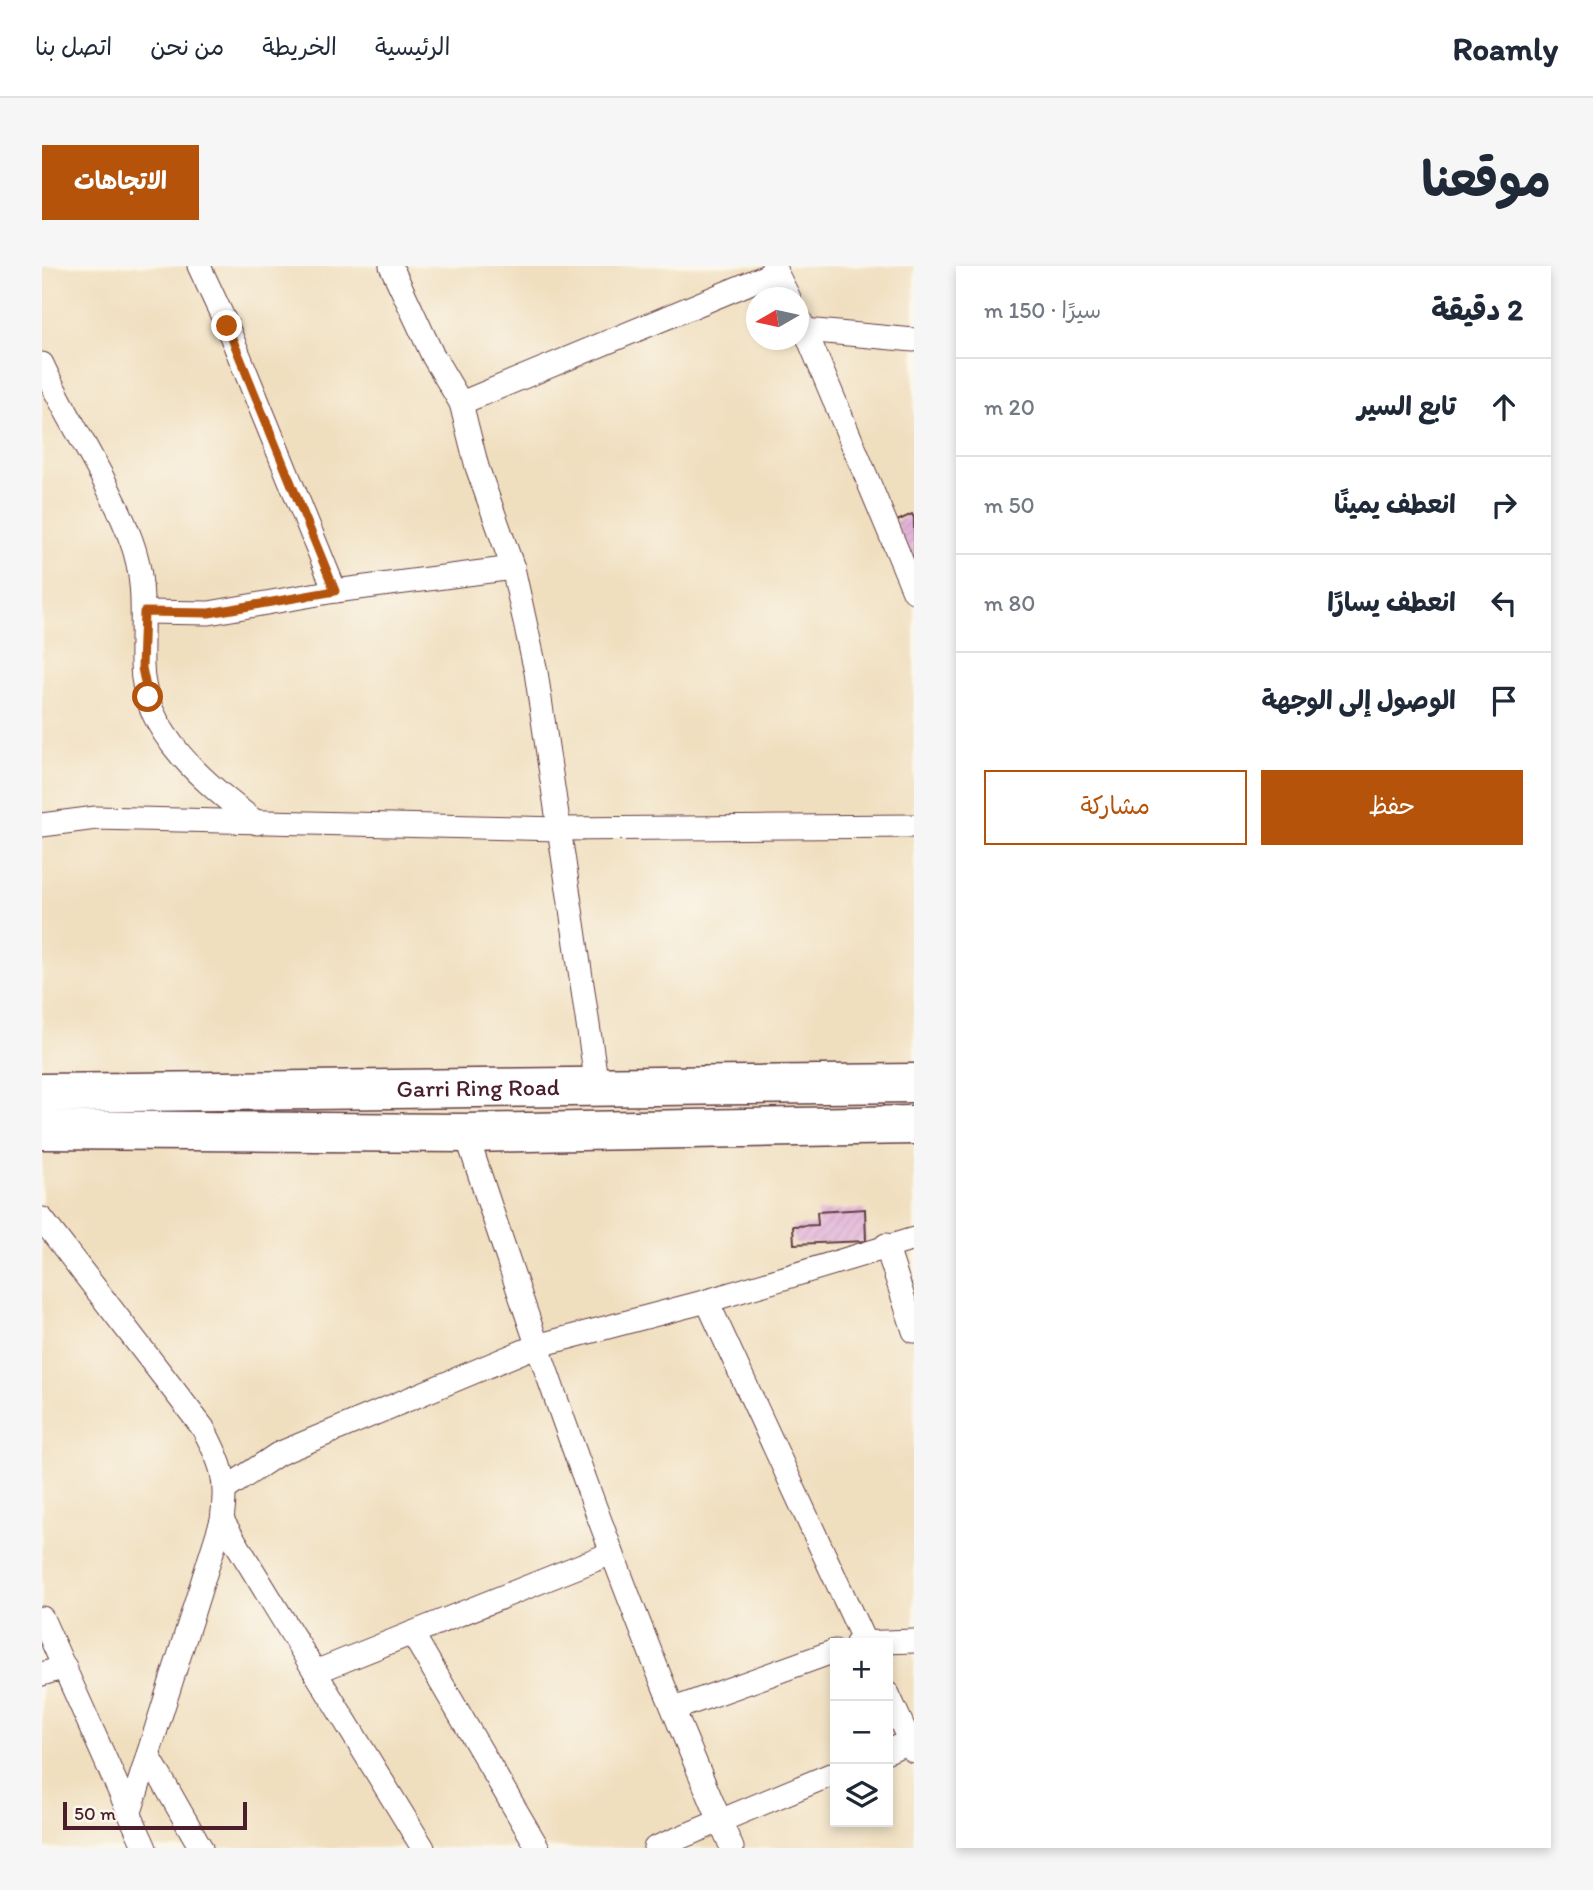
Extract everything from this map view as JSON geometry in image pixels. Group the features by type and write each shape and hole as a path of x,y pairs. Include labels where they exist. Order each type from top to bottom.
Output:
{"highway":[{"name":"Garri Ring Road","path":"42,1093 914,1083"},
{"name":"Garri Ring Road","path":"42,1130 466,1133 914,1125"}],"street":[{"path":"199,266 227,326 335,591"},
{"path":"391,266 433,356 461,403 477,467 513,568 536,672 597,1086"},
{"path":"461,403 775,269 784,287"},
{"path":"809,324 914,340"},
{"path":"809,340 914,592"},
{"path":"42,364 130,538 142,573 142,668 157,719 190,765 212,788 257,823"},
{"path":"144,612 209,613 335,591 513,568"},
{"path":"42,825 96,818 558,829 914,826"},
{"path":"466,1133 536,1346 612,1553 732,1848"},
{"path":"42,1219 203,1428 217,1454 227,1488 222,1520 130,1812"},
{"path":"227,1488 278,1454 536,1346 707,1301 886,1245 914,1239"},
{"path":"886,1245 914,1331"},
{"path":"707,1301 860,1638"},
{"path":"222,1520 424,1848"},
{"path":"315,1671 612,1553"},
{"path":"42,1618 145,1848"},
{"path":"412,1633 538,1848"},
{"path":"893,1641 914,1641"},
{"path":"674,1709 830,1653"},
{"path":"42,1674 65,1667"},
{"path":"891,1701 912,1746 893,1750"},
{"path":"148,1755 201,1848"},
{"path":"655,1848 830,1775"}],"building":[{"path":"912,514 914,518 914,565 895,522"},
{"path":"865,1209 866,1241 794,1244 793,1226 818,1225 817,1212"}],"route":[{"path":"148,697 142,668 144,612 172,615 209,613 335,591 227,326"}]}
